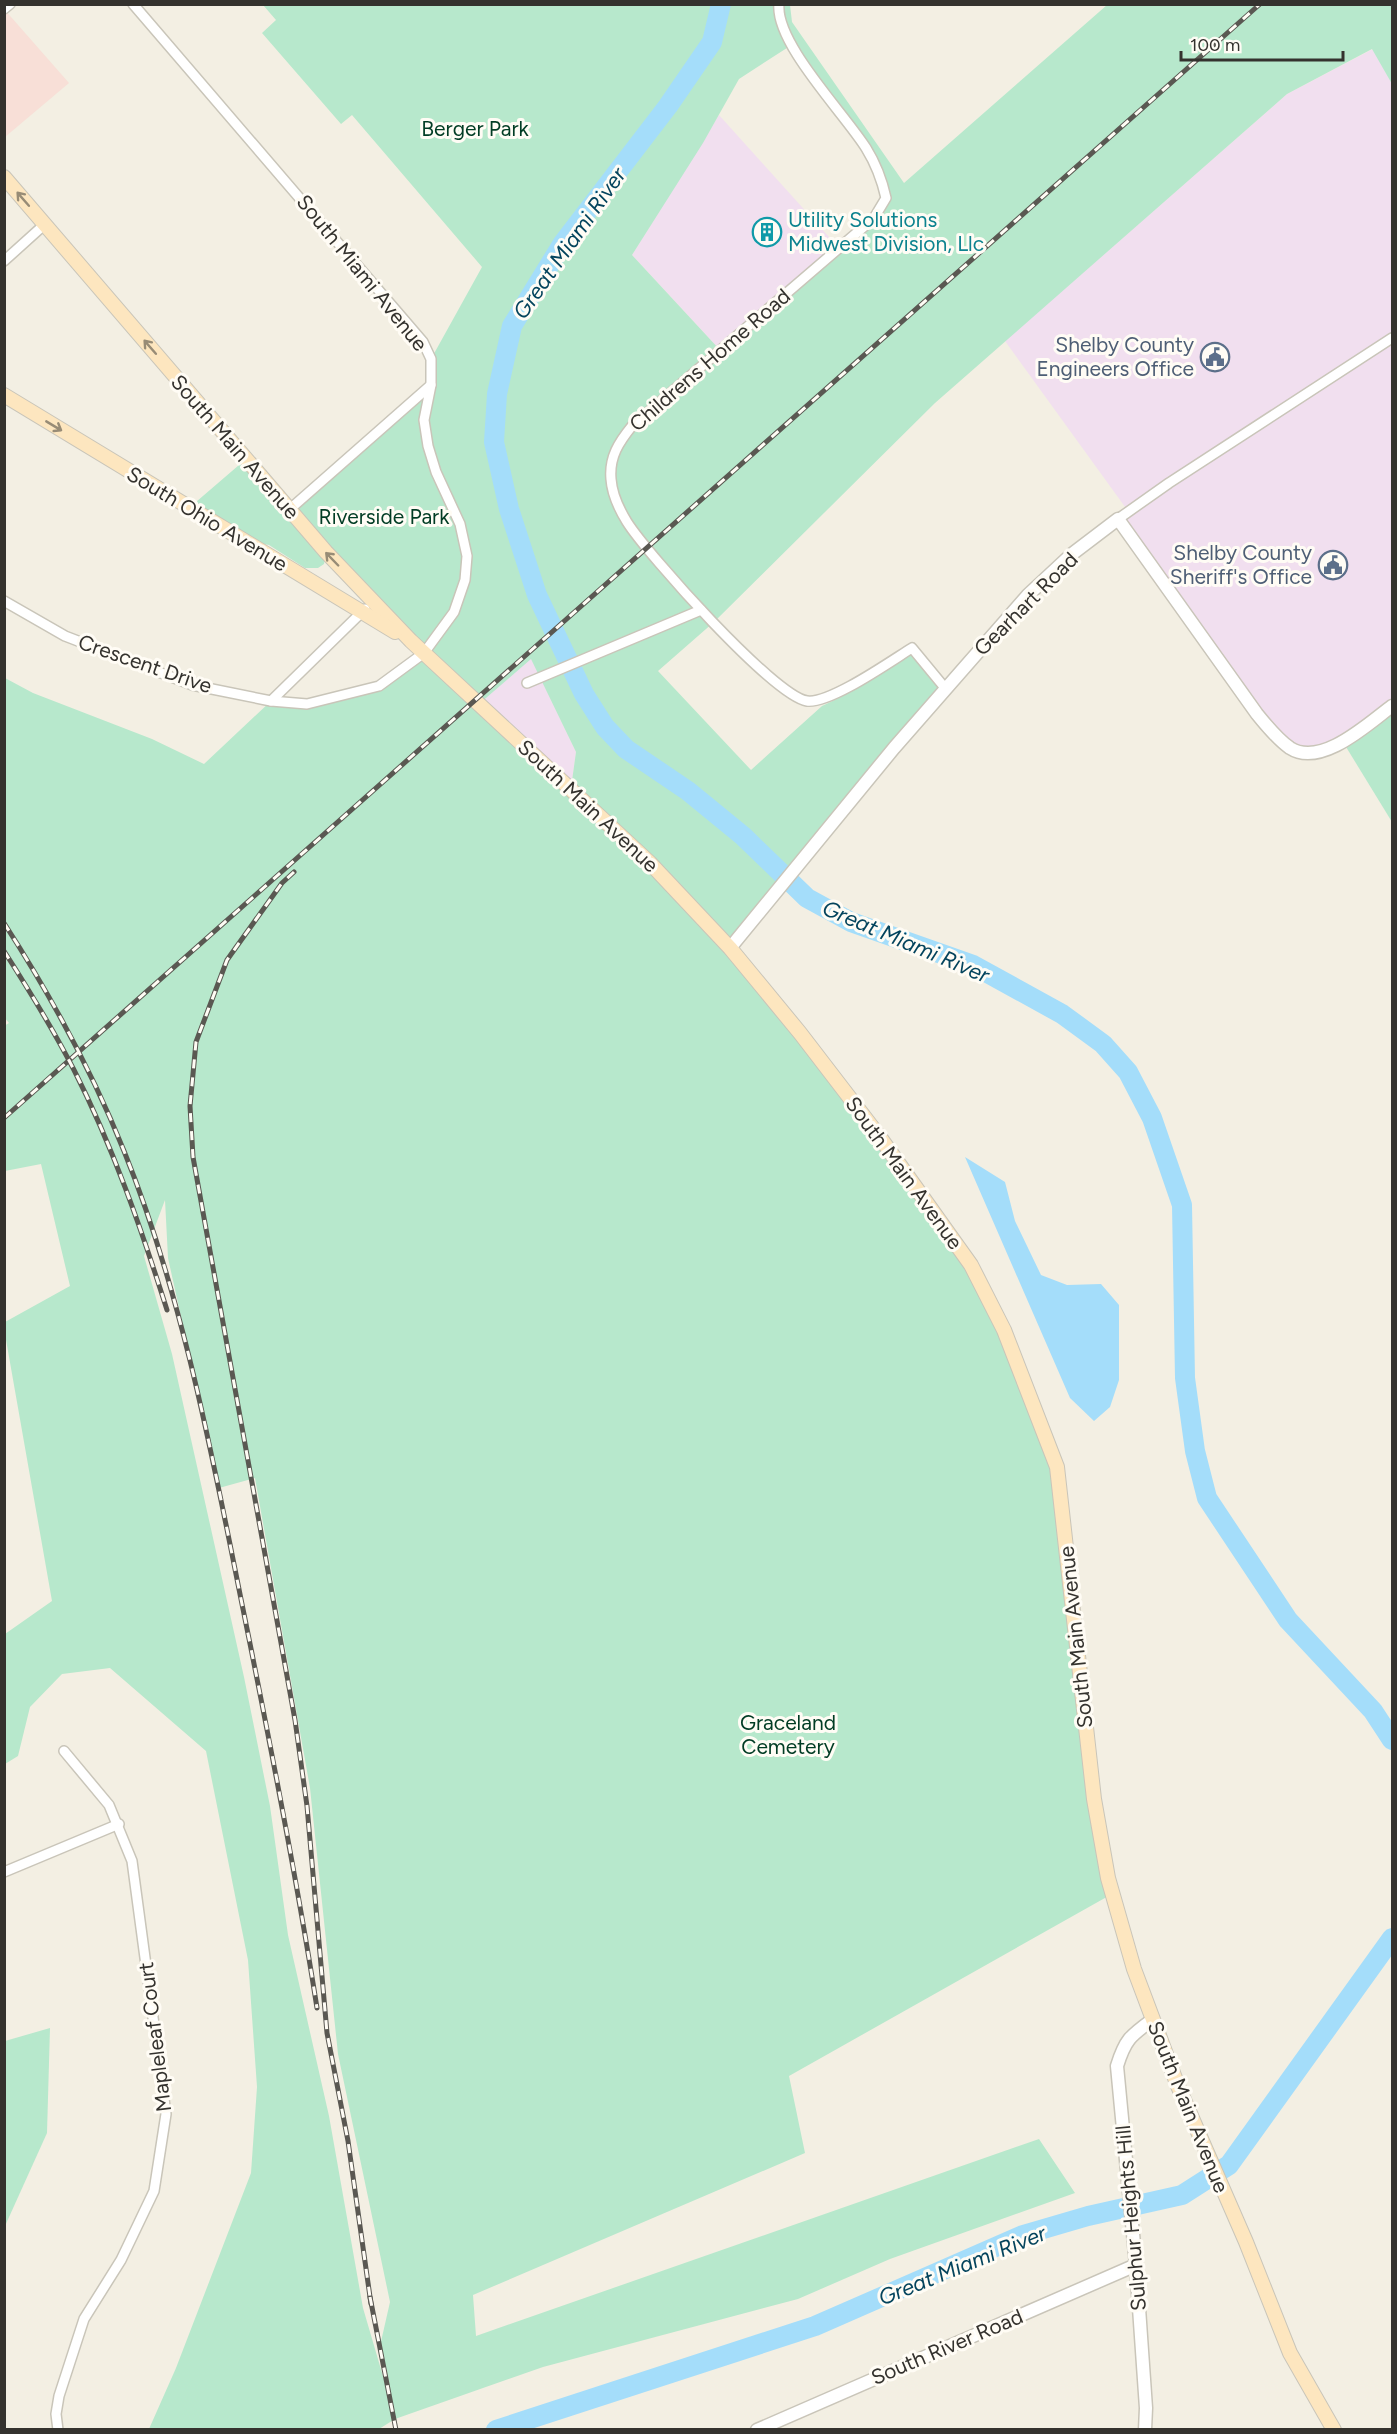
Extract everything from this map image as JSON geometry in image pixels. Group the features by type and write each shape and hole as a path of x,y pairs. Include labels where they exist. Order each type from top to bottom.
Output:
{"main road":[{"name":"South Main Avenue","path":"4,177 289,510 373,601 411,641 650,864 730,948 800,1033 906,1173 970,1265 1004,1330 1057,1467 1094,1799 1108,1878 1134,1969 1178,2086 1246,2242 1290,2353 1334,2430"},
{"name":"South Ohio Avenue","path":"4,395 411,641"}],"street":[{"path":"4,9 10,4"},
{"name":"South Miami Avenue","path":"133,4 423,342 431,358 431,385 424,420 428,446 436,472 460,524 466,556 465,580 454,612 424,653"},
{"name":"Childrens Home Road","path":"778,10 790,45 866,147 882,178 886,198 874,218 632,426 618,444 611,461 611,480 615,500 627,522 649,551 701,610 771,679 794,697 809,701 830,697 912,648 945,688"},
{"path":"4,261 45,224"},
{"name":"Gearhart Road","path":"730,948 945,688 1028,595 1072,554 1179,477 1392,338"},
{"path":"289,510 431,385"},
{"path":"1118,519 1257,714 1279,739 1292,749 1303,753 1320,752 1343,742 1392,706"},
{"path":"271,701 373,601"},
{"name":"Crescent Drive","path":"4,602 65,636 192,685 271,701 308,704 380,686 424,653"},
{"path":"526,683 701,610"},
{"name":"Mapleleaf Court","path":"58,2430 56,2414 59,2396 84,2319 121,2260 154,2191 166,2114 132,1861 109,1805 64,1751"},
{"path":"4,1872 118,1824"},
{"name":"Sulphur Heights Hill","path":"1145,2430 1146,2408 1136,2265 1117,2066 1123,2046 1132,2035 1152,2020"},
{"name":"South River Road","path":"757,2430 1136,2265"}],"shaded area":[{"path":"4,9 69,83 5,137"},
{"path":"1373,49 1392,84 1392,706 1320,752 1279,739 1118,519 1128,511 1005,341 1287,94"},
{"path":"719,115 839,248 720,350 632,255"},
{"path":"531,658 576,752 571,788 479,703"}],"green space":[{"path":"263,5 790,5 792,22 904,183 1107,5 1392,5 1392,84 1372,49 1287,94 935,403 714,622 658,671 751,770 822,706 841,697 904,657 914,654 945,688 730,949 971,1265 1057,1467 1112,1894 789,2076 805,2153 473,2295 476,2336 1039,2139 1075,2193 890,2259 798,2299 543,2367 395,2419 379,2429 149,2429 176,2368 251,2173 257,2087 248,1960 206,1751 110,1668 62,1674 30,1707 18,1756 5,1764 5,1634 52,1601 5,1334 5,1322 70,1286 41,1164 5,1171 4,1026 9,1023 4,1017 5,678 33,693 152,739 204,764 271,701 307,704 379,686 424,653 326,553 324,564 318,568 305,568 269,545 243,540 189,508 246,459 288,510 431,385 431,359 482,267 352,115 341,124 262,33 276,20","holes":["790,46 882,178 886,198 874,218 720,350 632,255 703,143 739,79","531,659 576,752 571,788 479,704","165,1200 168,1258 219,1488 255,1478 310,1788 338,2054 390,2302 380,2346 392,2407 363,2308 329,2116 288,1935 270,1806 244,1677 172,1354 144,1256"]},
{"path":"1392,706 1392,822 1343,742"},
{"path":"50,2028 47,2133 5,2226 5,2041"}],"water":[{"path":"965,1157 1005,1182 1015,1221 1041,1275 1067,1285 1101,1284 1119,1305 1119,1380 1110,1407 1094,1421 1070,1398"}],"waterway":[{"name":"Great Miami River","path":"721,4 712,42 668,106 563,243 512,326 497,394 494,442 509,509 537,595 584,694 605,727 626,749 688,791 743,836 807,898 851,922 973,965 1062,1014 1103,1044 1128,1072 1152,1118 1182,1205 1185,1378 1195,1451 1207,1498 1288,1620 1373,1711 1392,1740"},
{"name":"Great Miami River","path":"496,2430 815,2326 1023,2235 1088,2216 1182,2195 1229,2165 1392,1938"}],"railway":[{"path":"4,1118 1260,4"},
{"path":"294,872 282,883 227,960 196,1042 190,1106 193,1157 295,1720 307,1806 327,2033 348,2141 371,2304"},
{"path":"4,923 54,1006 112,1121 145,1206 163,1262 194,1377 220,1493 282,1808 317,2008"},
{"path":"4,951 32,995 88,1099 125,1188 167,1310"},
{"path":"370,2297 396,2430"}],"place":[{"name":"Utility Solutions Midwest Division, Llc","path":"767,232"},
{"name":"Shelby County Engineers Office","path":"1215,357"},
{"name":"Shelby County Sheriff's Office","path":"1333,565"}],"park label":[{"name":"Berger Park","path":"475,129"},
{"name":"Riverside Park","path":"384,517"},
{"name":"Graceland Cemetery","path":"788,1735"}]}
